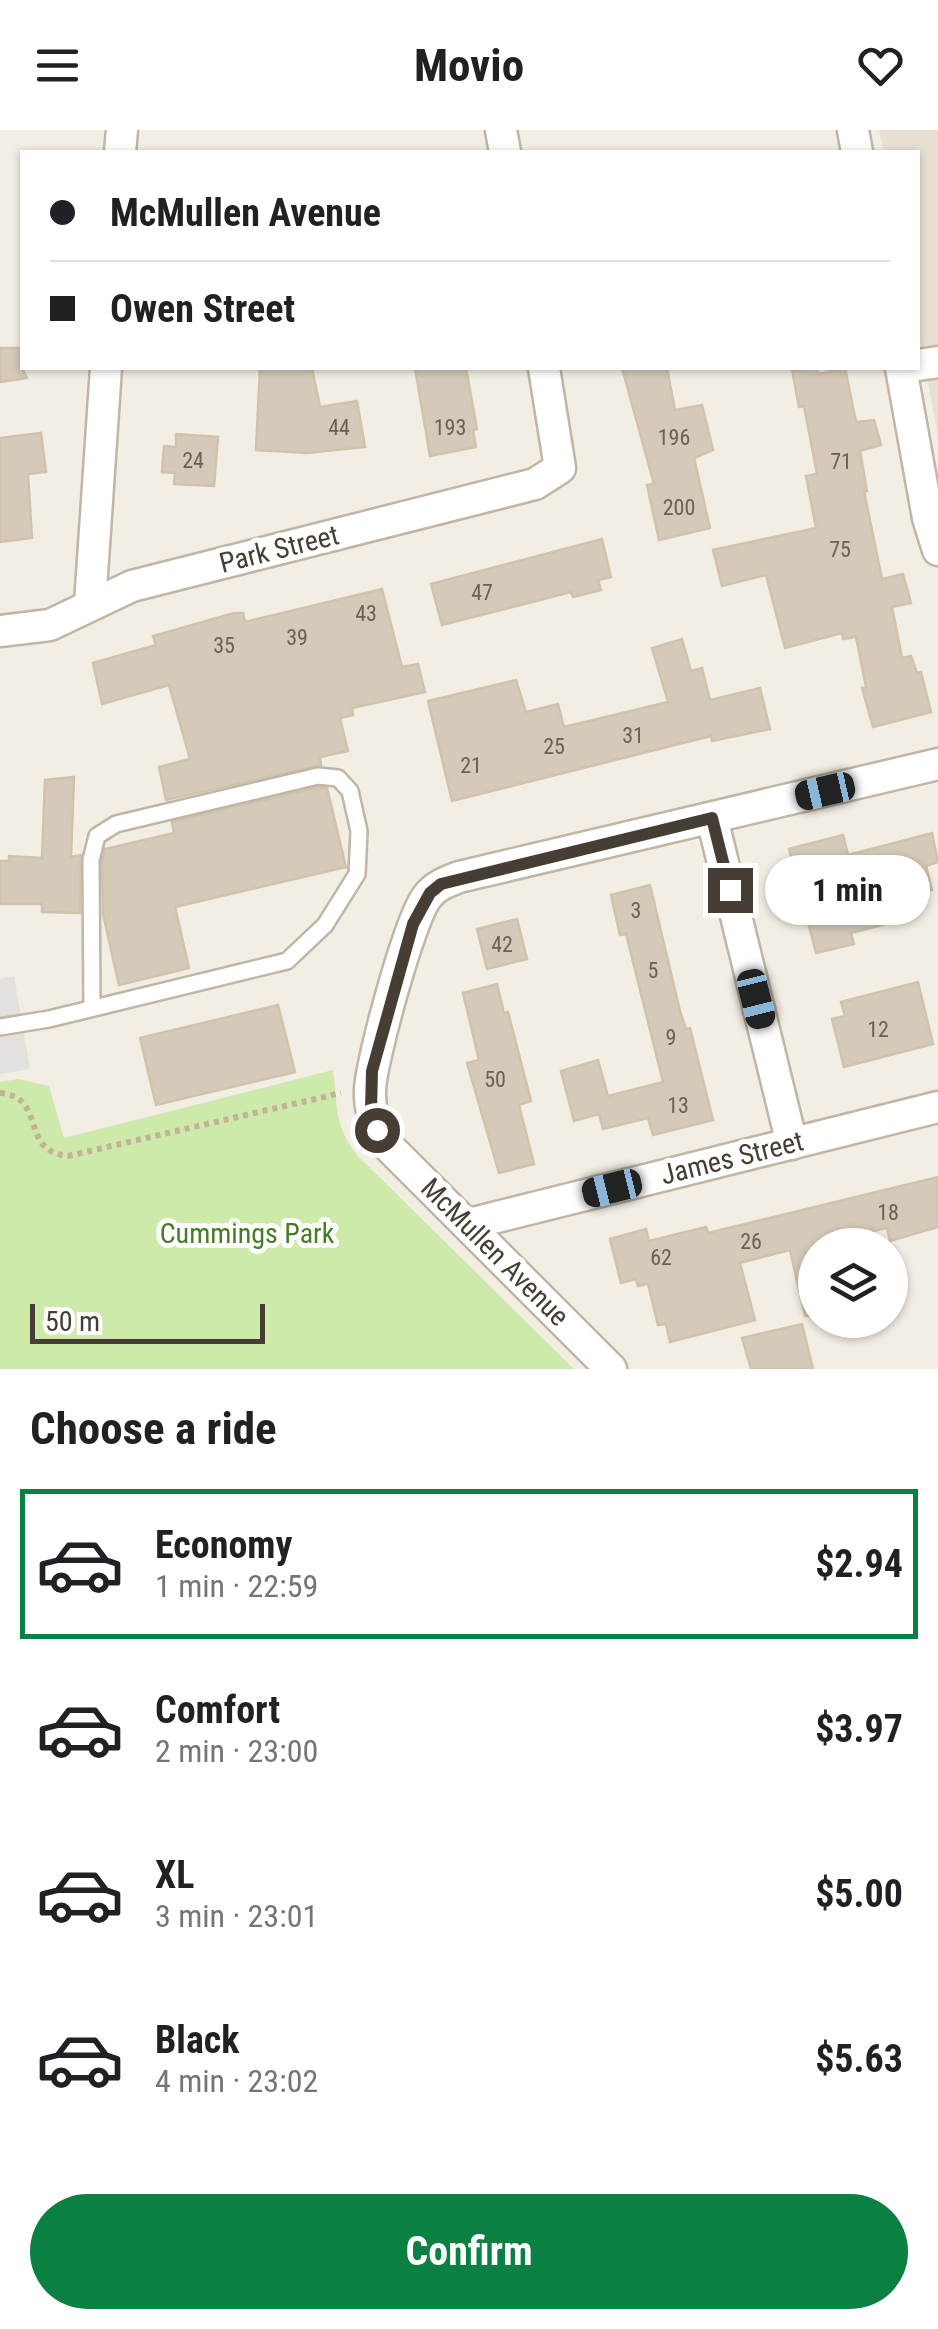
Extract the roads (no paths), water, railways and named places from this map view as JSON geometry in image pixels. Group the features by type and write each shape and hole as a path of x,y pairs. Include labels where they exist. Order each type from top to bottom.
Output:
{"street":[{"path":"90,604 106,370"},
{"name":"Park Street","path":"0,631 50,625 132,586 535,484 560,468 544,370"},
{"path":"901,370 928,518 938,550"},
{"name":"McMullen Avenue","path":"610,1369 384,1142 371,1110 372,1071 413,924 430,893 459,877 938,764"},
{"path":"712,818 792,1144"},
{"name":"James Street","path":"468,1224 938,1107"}],"lane":[{"path":"0,1027 49,1019 288,961 326,925 357,874 360,831 350,791 338,778 318,776 116,824 97,836 91,860 92,1007"}],"park label":[{"name":"Cummings Park","path":"247,1233"}]}
